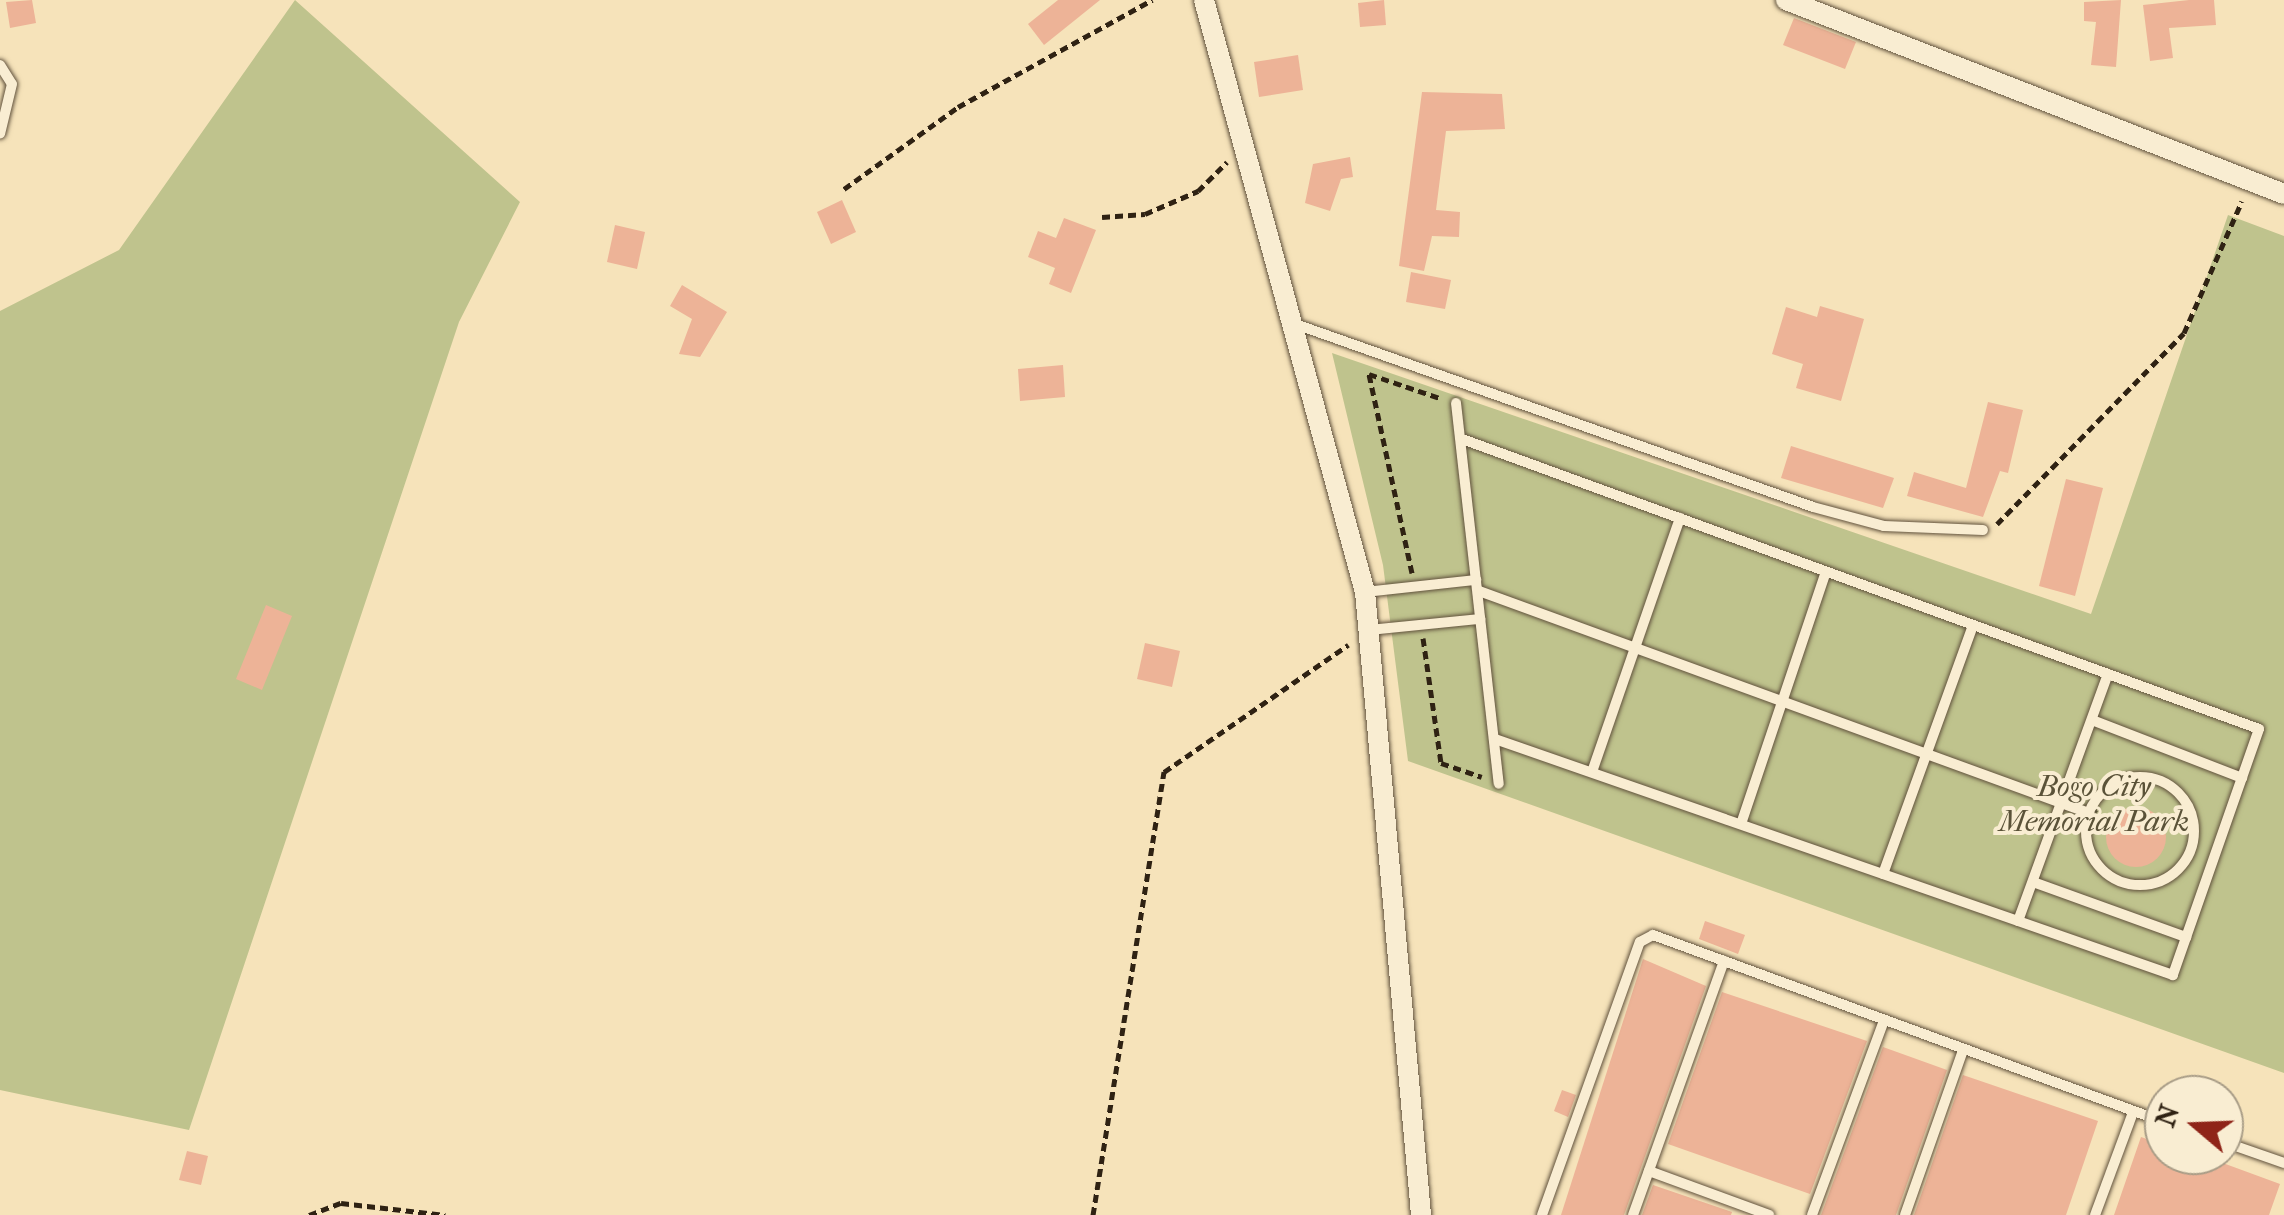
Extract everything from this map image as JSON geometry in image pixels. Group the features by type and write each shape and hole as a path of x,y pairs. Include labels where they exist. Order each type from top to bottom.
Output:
{"street":[{"path":"1204,0 1239,149 1298,325 1365,592 1420,1215"},
{"path":"1786,0 2279,193"}],"lane":[{"path":"0,64 12,84 0,134"},
{"path":"1298,325 1813,507 1884,526 1983,530"},
{"path":"1456,403 1499,784"},
{"path":"1462,439 2259,729 2173,976 1495,738"},
{"path":"1592,772 1680,518"},
{"path":"1741,824 1826,572"},
{"path":"1365,592 1478,585 1635,648 2088,813"},
{"path":"1368,630 1480,618"},
{"path":"1883,874 1974,626"},
{"path":"2018,922 2108,674"},
{"path":"2092,720 2242,778"},
{"path":"2124,778 2157,779 2192,814 2192,848 2156,882 2122,882 2088,847 2088,813 2124,778"},
{"path":"2192,848 2214,855"},
{"path":"2033,882 2186,937"},
{"path":"1542,1215 1640,942 1653,935 2144,1115"},
{"path":"1633,1215 1724,961"},
{"path":"1812,1215 1884,1020"},
{"path":"1904,1215 1963,1050"},
{"path":"2095,1215 2134,1112"},
{"path":"2244,1149 2284,1163"},
{"path":"1650,1171 1769,1215"},
{"path":"1725,1215 1730,1201"}],"path":[{"path":"844,189 958,107 1152,0"},
{"path":"1102,217 1145,214 1198,191 1239,149"},
{"path":"1983,530 2017,508 2106,406 2158,366 2184,333 2233,210 2251,190 2279,193"},
{"path":"1415,586 1369,374 1456,403"},
{"path":"1421,625 1442,763 1499,784"},
{"path":"1093,1215 1164,772 1368,630"},
{"path":"309,1215 341,1203 445,1215"}],"green space":[{"path":"295,0 520,202 459,322 189,1130 0,1090 0,311 119,250"},
{"name":"Bogo City Memorial Park","path":"2228,215 2284,236 2284,1073 1408,761 1383,565 1332,353 2091,614"}],"building":[{"path":"32,0 36,23 10,28 6,2"},
{"path":"1058,0 1100,0 1044,45 1028,24"},
{"path":"1384,0 1386,25 1360,27 1358,3"},
{"path":"2121,0 2116,67 2091,65 2096,22 2084,21 2084,2"},
{"path":"2214,0 2216,25 2169,28 2173,58 2150,61 2143,5"},
{"path":"1794,18 1856,42 1845,69 1783,45"},
{"path":"1298,55 1303,90 1259,97 1254,62"},
{"path":"1422,92 1502,94 1505,129 1446,131 1436,210 1460,212 1459,237 1432,236 1424,271 1399,266"},
{"path":"1350,157 1353,177 1341,179 1330,211 1305,203 1313,164"},
{"path":"842,200 856,232 831,244 817,212"},
{"path":"1064,218 1096,230 1071,293 1049,284 1055,268 1028,257 1038,231 1056,238"},
{"path":"615,225 645,232 637,269 607,262"},
{"path":"1411,272 1451,280 1445,309 1406,302"},
{"path":"682,285 727,312 700,357 679,354 692,319 670,306"},
{"path":"1820,306 1864,319 1841,401 1796,388 1803,364 1772,354 1786,307 1817,317"},
{"path":"1063,365 1065,397 1020,401 1018,369"},
{"path":"1988,402 2023,410 2008,473 2000,471 1983,517 1907,496 1914,472 1966,488"},
{"path":"1791,446 1894,478 1883,508 1781,478"},
{"path":"2066,479 2103,488 2075,596 2039,586"},
{"path":"266,605 292,616 262,690 236,679"},
{"path":"1145,643 1180,651 1172,687 1137,679"},
{"path":"2136,807 2158,815 2166,837 2158,859 2136,867 2114,859 2106,837 2114,815"},
{"path":"1705,921 1745,935 1738,954 1699,939"},
{"path":"1643,959 1706,986 1624,1215 1561,1215"},
{"path":"1722,992 1867,1041 1810,1194 1668,1144"},
{"path":"1883,1047 1947,1070 1896,1215 1821,1215"},
{"path":"1963,1075 2098,1121 2066,1215 1914,1215"},
{"path":"1562,1090 1576,1095 1568,1117 1554,1111"},
{"path":"2141,1137 2144,1175 2244,1175 2244,1171 2280,1184 2269,1215 2114,1215"},
{"path":"187,1151 208,1156 201,1185 179,1180"},
{"path":"1653,1185 1732,1212 1731,1215 1642,1215"}]}
